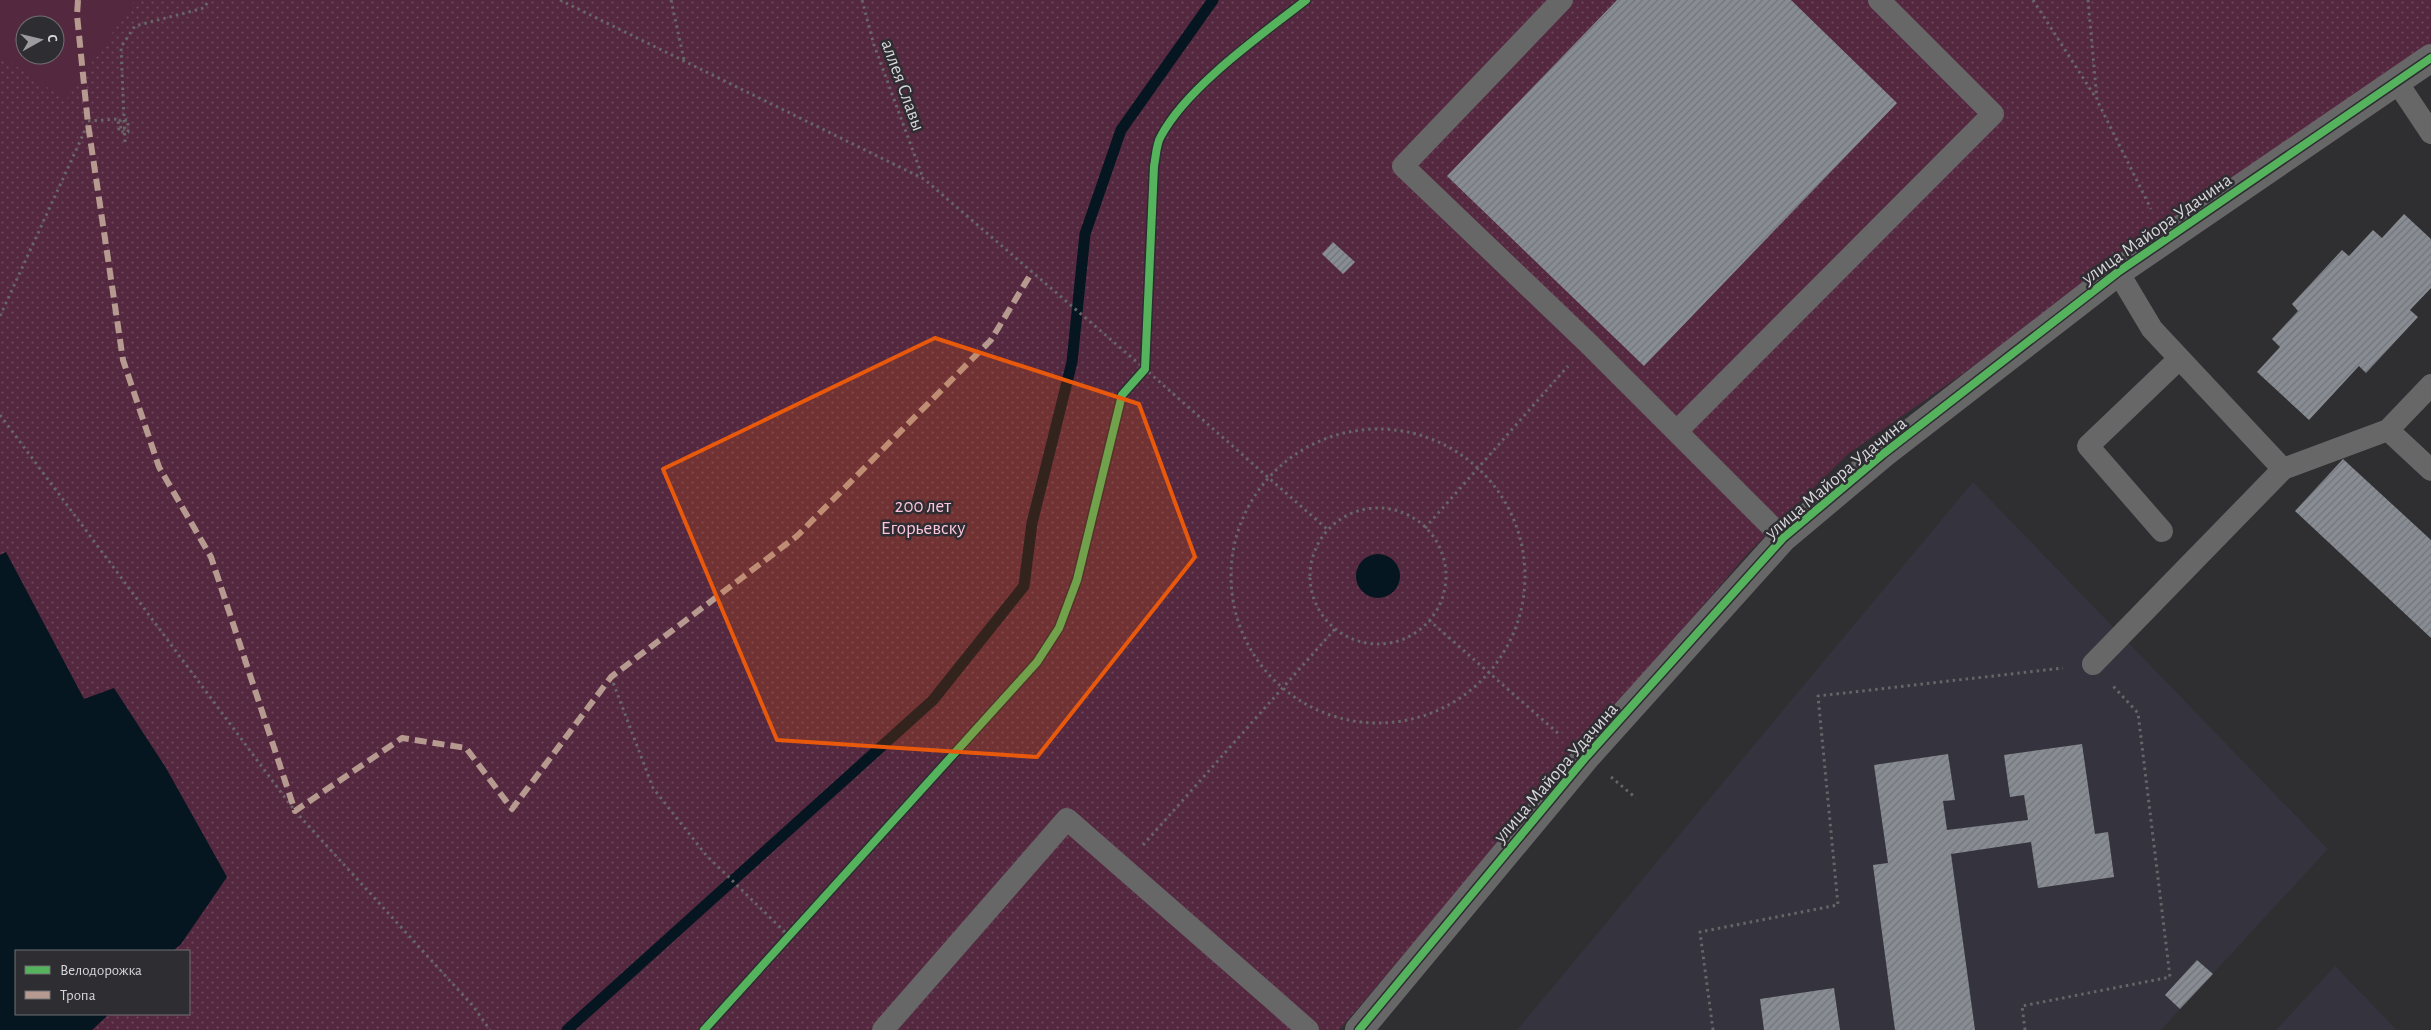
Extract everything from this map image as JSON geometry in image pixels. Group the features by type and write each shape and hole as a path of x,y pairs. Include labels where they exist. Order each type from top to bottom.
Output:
{"street":[{"name":"улица Майора Удачина","path":"1359,1030 1586,757 1783,538 1882,454 2118,272 2431,58"}],"lane":[{"path":"1562,0 1404,166 1589,344 1783,538"},
{"path":"1677,432 1993,114 1879,0"},
{"path":"2397,82 2431,133"},
{"path":"2118,272 2152,329 2282,469"},
{"path":"2162,531 2088,446 2179,359"},
{"path":"2093,664 2282,469 2388,430 2431,385"},
{"path":"2388,430 2431,470"},
{"path":"883,1030 1068,819 1308,1030"}],"path":[{"path":"125,142 121,47 136,26 204,8 209,0"},
{"path":"560,0 924,179 1098,328 1142,372 1328,530"},
{"path":"671,0 684,61"},
{"path":"2033,0 2097,100 2167,240"},
{"path":"2088,0 2097,100"},
{"path":"0,316 88,123 118,119 119,132 128,132 128,120 120,120 121,130 125,129"},
{"path":"1425,528 1589,344"},
{"path":"1142,372 1145,359"},
{"path":"0,415 295,811 473,1006 490,1030"},
{"path":"1384,429 1410,432 1434,440 1458,452 1478,468 1497,489 1512,514 1521,540 1525,568 1524,596 1517,624 1506,650 1490,673 1472,690 1450,705 1427,716 1402,722 1376,724 1343,719 1327,714 1304,703 1282,688 1262,668 1247,642 1236,615 1231,586 1232,557 1239,529 1251,502 1268,478 1287,460 1309,446 1333,436 1358,430 1384,429"},
{"path":"1370,509 1394,510 1405,514 1425,528 1439,548 1445,573 1441,598 1429,620 1409,636 1384,643 1358,641 1335,629 1319,611 1311,588 1310,575 1315,551 1328,530 1346,516 1370,509"},
{"path":"1429,620 1586,757"},
{"path":"1123,868 1335,629"},
{"path":"1713,1030 1700,932 1838,905 1818,696 2093,664 2138,713 2170,976 2022,1006 2025,1030"},
{"path":"611,677 653,788 719,869 748,898 792,934 782,944"}],"highlighted area":[{"path":"935,338 1139,404 1195,557 1037,757 777,740 663,469"}],"shaded area":[{"path":"1973,482 2328,849 2161,1030 1517,1030"},
{"path":"2335,966 2397,1030 2276,1030"}],"green space":[{"name":"200 лет Егорьевску","path":"0,0 2431,0 2431,46 1848,454 1748,553 1339,1030 0,1030"},
{"path":"0,0 135,0 66,100 0,55"}],"water":[{"path":"6,552 84,699 114,688 166,768 227,877 181,944 174,950 15,950 15,1015 108,1015 92,1030 0,1030 0,555"},
{"path":"1374,554 1382,554 1394,560 1400,576 1394,592 1382,598 1374,598 1362,592 1356,580 1356,572 1362,560"}],"building":[{"path":"1617,0 1791,0 1897,103 1644,366 1447,176"},
{"path":"2404,214 2431,239 2431,288 2410,310 2418,317 2366,373 2359,366 2309,420 2257,372 2280,347 2272,339 2298,311 2292,304 2342,250 2349,256 2373,230 2382,238"},
{"path":"1333,242 1355,262 1343,274 1322,254"},
{"path":"2343,459 2431,540 2431,638 2295,511"},
{"path":"2082,744 2095,834 2108,832 2114,877 2038,888 2031,842 1951,854 1975,1030 1895,1030 1873,865 1888,863 1874,765 1948,754 1955,800 1943,801 1947,830 2028,820 2024,795 2010,797 2004,755"},
{"path":"2197,960 2213,974 2180,1009 2165,995"},
{"path":"1834,988 1840,1030 1764,1030 1760,999"}],"waterway":[{"path":"567,1030 933,700 1024,586 1032,523 1072,362 1085,234 1121,130 1213,0"}],"marked path":[{"path":"78,0 77,15 88,124 123,360 159,467 211,557 295,811 402,738 466,748 512,809 611,677 797,536 991,340 1032,272"}],"cycle path":[{"path":"704,1030 1037,662 1059,628 1077,580 1122,395 1145,369 1154,166 1159,139 1188,99 1206,81 1247,45 1306,0"},
{"path":"1359,1030 1586,757 1783,538 1883,454 2118,272 2431,58"}]}
